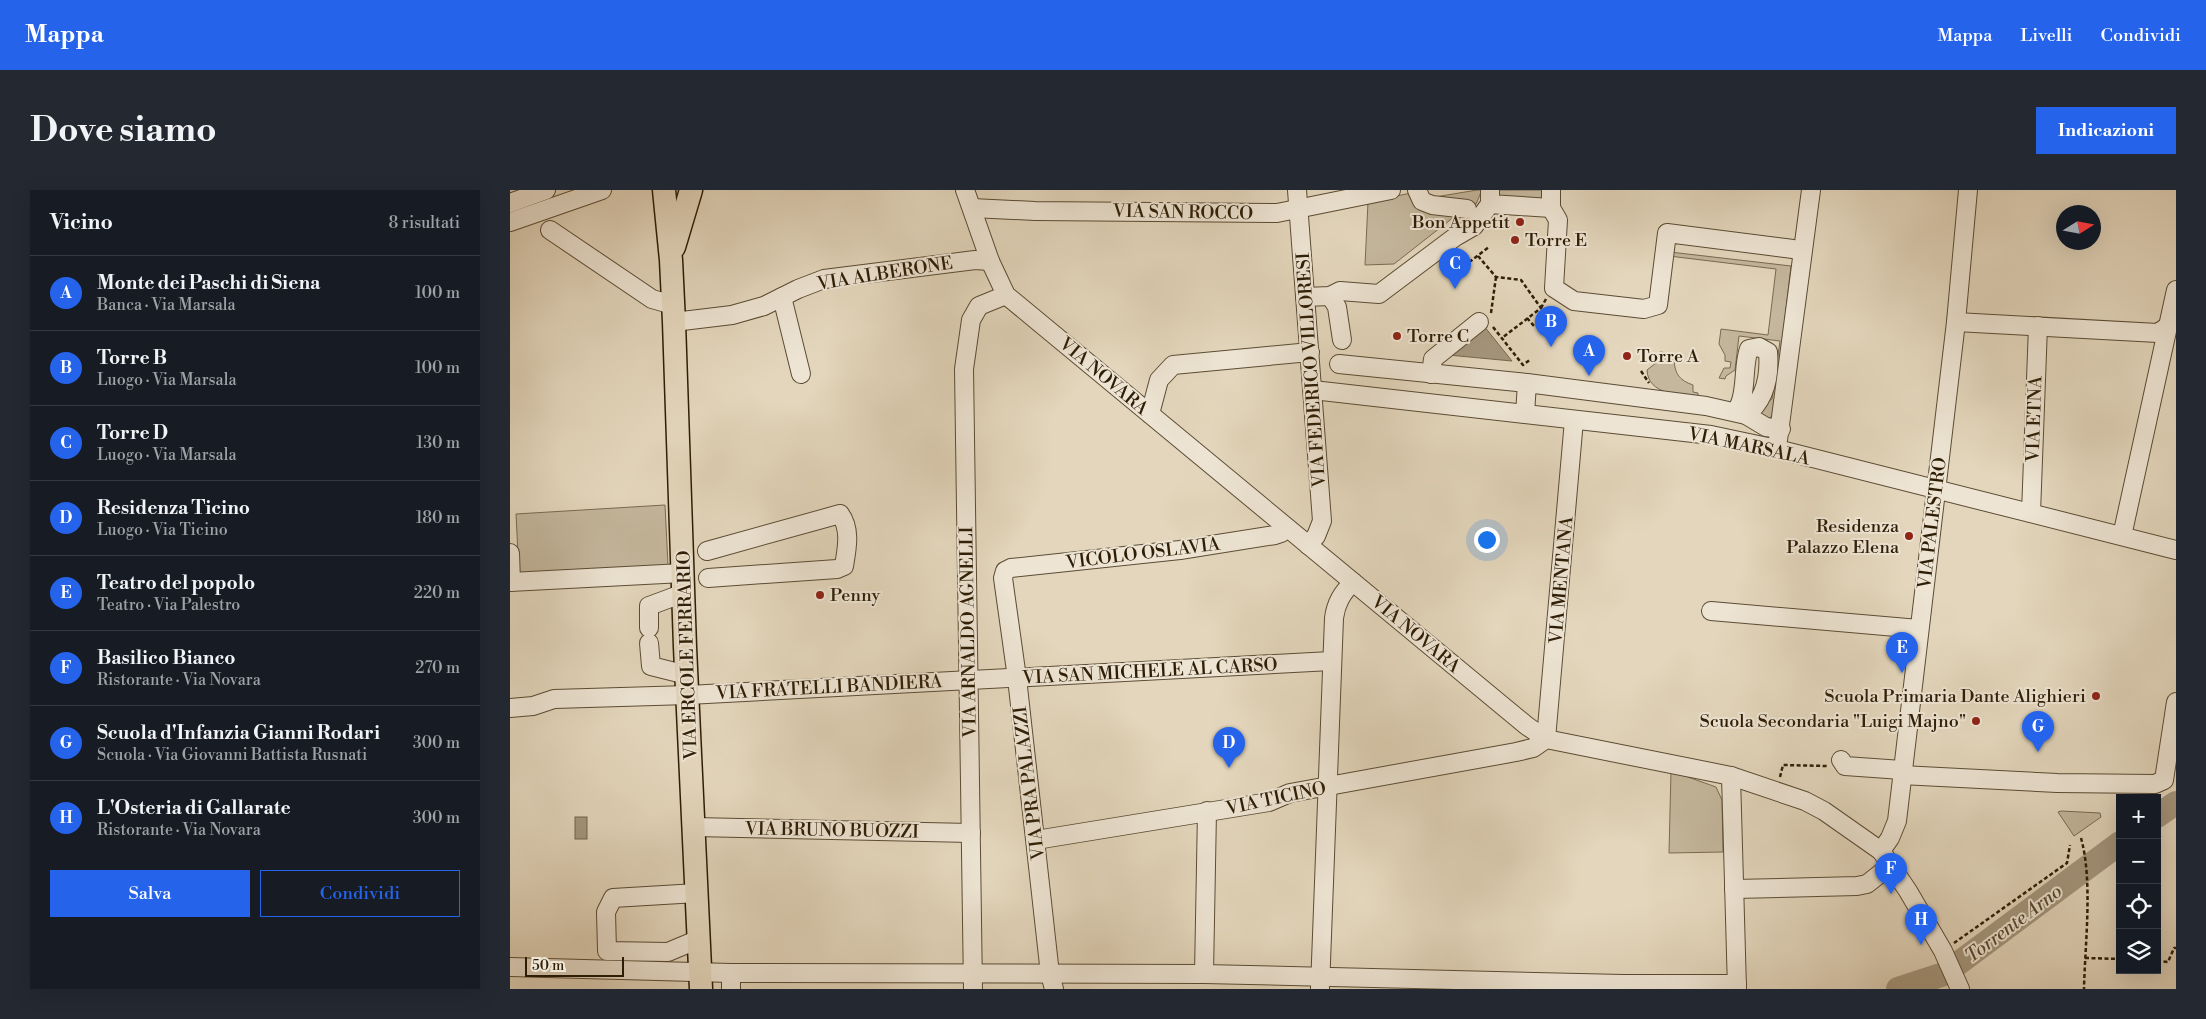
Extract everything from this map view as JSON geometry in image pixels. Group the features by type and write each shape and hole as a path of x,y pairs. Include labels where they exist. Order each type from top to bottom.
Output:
{"main road":[{"name":"VIA ERCOLE FERRARIO","path":"664,190 671,260 693,570 688,685 701,980"},
{"path":"671,260 691,190"}],"street":[{"path":"510,203 546,190"},
{"path":"510,222 602,190"},
{"name":"VIA NOVARA","path":"965,190 990,261 1006,295 1527,726 1546,739 1731,776 1805,801 1824,811 1886,858 1944,952 1959,984"},
{"name":"VIA FEDERICO VILLORESI","path":"1297,190 1322,522 1316,536 1308,545"},
{"name":"VIA SAN ROCCO","path":"972,208 1035,211 1277,214 1391,190"},
{"path":"1416,190 1422,201 1432,205 1468,209"},
{"path":"1551,190 1551,208 1558,220 1554,288 1574,301 1644,309 1658,305 1667,233 1792,249 1802,252"},
{"path":"1777,450 1802,252 1802,209 1811,190"},
{"name":"VIA PALESTRO","path":"1886,858 1890,838 1897,821 1956,322 1968,190"},
{"path":"1306,297 1330,296 1340,291 1379,294 1455,237 1474,226 1490,197 1551,208"},
{"path":"550,230 674,313"},
{"name":"VIA ALBERONE","path":"674,313 732,315 764,306 824,279 974,260 990,261"},
{"path":"2122,536 2176,294"},
{"name":"VIA ARNALDO AGNELLI","path":"973,981 964,368 971,320 979,306 1006,295"},
{"path":"1330,296 1337,307 1342,340"},
{"path":"782,298 801,374"},
{"path":"1431,374 1433,359 1486,320"},
{"path":"1956,322 2158,333 2168,326"},
{"name":"VIA ETNA","path":"2030,513 2038,326"},
{"path":"1150,414 1158,380 1173,365 1310,352"},
{"path":"1339,364 1707,400 1738,412 1766,426 1781,429"},
{"path":"1525,414 1527,382"},
{"name":"VIA MARSALA","path":"1313,390 1726,439 1777,450 2176,550"},
{"path":"1726,439 1738,412"},
{"name":"VIA MENTANA","path":"1546,739 1574,420"},
{"path":"510,552 510,582 693,570 838,569 844,566 848,544 846,522 840,514 693,570 649,606 652,666 688,685"},
{"name":"VICOLO OSLAVIA","path":"1003,578 1005,571 1011,568 1189,548 1274,535 1281,533 1287,528"},
{"name":"VIA PRA PALAZZI","path":"1003,578 1017,678 1052,981"},
{"path":"1320,983 1331,661 1335,606 1353,582"},
{"path":"1711,611 1919,629"},
{"name":"VIA SAN MICHELE AL CARSO","path":"969,680 1331,661"},
{"name":"VIA FRATELLI BANDIERA","path":"510,708 533,706 554,699 688,685 969,680"},
{"path":"1843,763 1902,772 2058,783 2155,784 2164,780 2176,702"},
{"path":"1516,752 1527,726"},
{"name":"VIA TICINO","path":"1036,840 1269,802 1290,793 1516,752 1533,748 1546,739"},
{"path":"510,967 731,981 1052,981 1204,974 1320,983 1737,986 1731,776"},
{"path":"1204,974 1207,811"},
{"name":"VIA BRUNO BUOZZI","path":"694,827 971,833"},
{"path":"1734,888 1857,886 1867,884 1886,858"},
{"path":"697,893 613,898 606,912 606,951 668,952 699,939"}],"path":[{"path":"1464,266 1489,247"},
{"path":"1478,256 1496,277 1521,280 1541,308 1552,312"},
{"path":"1496,277 1486,320 1523,365 1531,359"},
{"path":"1502,338 1541,308"},
{"path":"1527,318 1534,326"},
{"path":"1776,791 1783,765 1843,763"},
{"path":"2081,838 2085,852 2087,884 2084,989"},
{"path":"1944,952 2066,863 2070,845"},
{"path":"2161,961 2168,962 2174,948 2176,948"},
{"path":"2084,958 2116,960"}],"shaded area":[{"path":"1482,190 1476,204 1435,197"},
{"path":"1495,190 1546,190 1546,201 1494,197"},
{"path":"1411,193 1459,213 1394,264 1365,265 1368,202"},
{"path":"1670,252 1791,266 1774,412 1769,420 1761,419 1760,407 1772,399 1780,341 1739,336 1735,370 1726,376 1725,379 1719,378 1724,368 1730,368 1731,362 1725,361 1725,355 1719,344 1721,329 1768,335 1776,269 1669,256"},
{"path":"1484,326 1512,361 1448,355"},
{"path":"1660,352 1668,353 1668,360 1674,360 1675,369 1679,376 1684,381 1693,385 1693,392 1698,393 1698,397 1666,392 1653,384 1647,370 1661,359"},
{"path":"665,505 668,565 519,574 516,514"},
{"path":"1671,771 1716,787 1722,800 1723,852 1669,853"},
{"path":"2058,812 2100,813 2101,817 2074,836"},
{"path":"575,817 587,817 587,839 575,839"}],"waterway":[{"name":"Torrente Arno","path":"2161,813 2176,803"},
{"name":"Torrente Arno","path":"1898,989 1944,974 2116,846"}],"place":[{"name":"Bon Appetit","path":"1520,222"},
{"name":"Torre E","path":"1515,240"},
{"name":"Torre D","path":"1455,289"},
{"name":"Torre C","path":"1397,336"},
{"name":"Torre B","path":"1551,347"},
{"name":"Torre A","path":"1627,356"},
{"name":"Monte dei Paschi di Siena","path":"1589,376"},
{"name":"Residenza Palazzo Elena","path":"1909,536"},
{"name":"Penny","path":"820,595"},
{"name":"Teatro del popolo","path":"1902,673"},
{"name":"Scuola Primaria Dante Alighieri","path":"2096,696"},
{"name":"Scuola Secondaria \"Luigi Majno\"","path":"1976,721"},
{"name":"Scuola d'Infanzia Gianni Rodari","path":"2038,752"},
{"name":"Residenza Ticino","path":"1229,768"},
{"name":"Basilico Bianco","path":"1891,894"},
{"name":"L'Osteria di Gallarate","path":"1921,945"}]}
